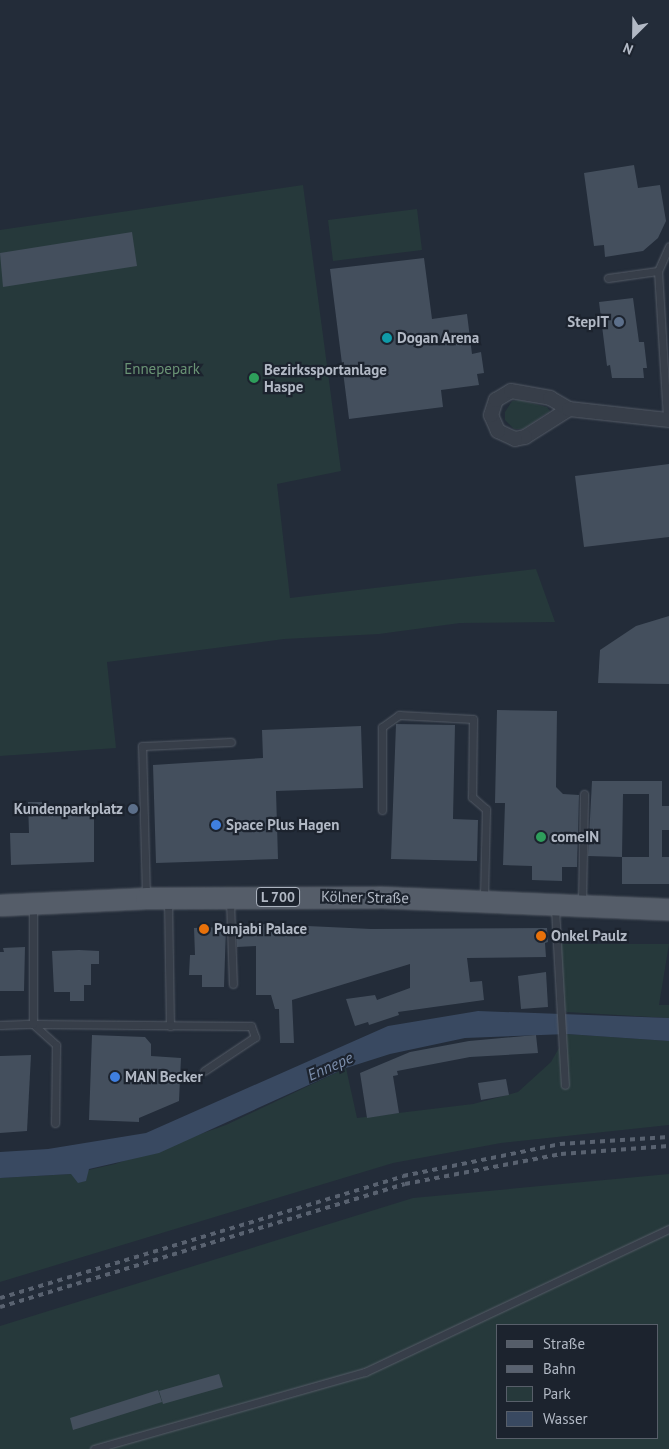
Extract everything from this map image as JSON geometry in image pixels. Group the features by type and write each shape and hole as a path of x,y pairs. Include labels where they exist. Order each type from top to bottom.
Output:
{"main road":[{"name":"Kölner Straße","path":"0,905 146,898 379,896 669,908"}],"street":[{"path":"569,409 525,437 515,439 498,431 490,415 496,400 511,391 550,398 569,409 668,420"}],"lane":[{"path":"668,420 658,271 669,246"},
{"path":"608,278 658,271"},
{"path":"382,810 382,727 399,715 473,720 472,797 486,809 484,901"},
{"path":"146,898 142,746 231,742"},
{"path":"582,905 584,794"},
{"path":"230,897 232,984"},
{"path":"168,898 170,1026"},
{"path":"32,903 33,1024 56,1045 55,1123"},
{"path":"555,904 565,1085"},
{"path":"0,1025 251,1026 255,1037 204,1071"},
{"path":"94,1449 365,1372 669,1229"}],"green space":[{"name":"Ennepepark","path":"303,185 341,471 277,484 290,598 536,569 555,622 460,623 379,634 284,639 107,662 116,748 0,756 0,230"},
{"path":"417,209 422,250 333,261 328,220"},
{"path":"519,400 547,407 550,411 523,429 514,429 505,420 505,412 512,401"},
{"path":"556,944 669,944 659,1005 669,1005 669,1018 567,1012 560,1005"},
{"path":"567,1034 669,1041 669,1125 501,1143 393,1163 0,1282 0,1178 71,1174 115,1164 226,1125 346,1068 357,1118 473,1104 518,1092 551,1062"},
{"path":"669,1174 669,1227 365,1371 91,1449 0,1449 0,1326 413,1198"},
{"path":"669,1230 669,1449 97,1449 366,1373"}],"water":[{"name":"Ennepe","path":"478,1011 669,1018 669,1041 567,1034 465,1038 390,1054 346,1068 159,1153 89,1169 86,1181 78,1183 71,1174 0,1178 0,1152 48,1149 146,1133 388,1026"}],"building":[{"path":"634,165 638,188 660,185 666,221 658,238 643,251 605,257 604,245 594,246 584,173"},
{"path":"132,232 137,266 3,287 0,253"},
{"name":"Dogan Arena","path":"424,258 432,319 467,314 472,354 481,352 484,373 477,374 479,385 441,390 443,407 349,419 330,269"},
{"path":"633,298 639,342 644,342 647,368 643,368 644,378 612,378 610,365 607,366 599,302"},
{"path":"669,464 669,537 584,547 575,476"},
{"path":"669,616 669,684 598,683 600,650 636,626"},
{"path":"497,710 557,711 556,787 563,794 579,795 577,867 562,867 562,881 532,880 532,866 503,865 505,803 495,803"},
{"path":"396,724 455,725 453,819 478,820 477,861 391,859"},
{"name":"Space Plus Hagen","path":"361,726 363,788 276,791 278,859 156,863 153,765 263,758 262,730"},
{"path":"592,781 662,781 662,806 669,806 669,830 662,830 662,857 669,857 669,884 622,884 622,857 588,856","holes":["623,794 649,794 649,857 622,857"]},
{"path":"28,802 44,802 44,815 94,814 94,862 11,865 10,833 29,833"},
{"path":"265,924 371,929 547,928 548,942 545,943 546,957 467,958 470,982 482,981 484,1000 398,1012 399,1015 369,1025 368,1022 355,1026 346,999 375,995 377,1000 410,988 410,964 292,1000 294,1043 280,1043 279,1009 275,1009 271,995 256,995 256,946 237,947 236,926"},
{"path":"226,927 224,987 202,987 202,975 189,975 190,955 195,955 194,928"},
{"path":"25,947 24,991 0,991 0,952 4,952 3,948"},
{"path":"52,951 99,951 99,964 91,964 91,985 84,985 84,1001 70,1001 70,992 54,992"},
{"path":"546,972 548,1007 521,1009 518,976"},
{"path":"92,1035 145,1037 151,1044 151,1056 181,1058 179,1101 139,1118 139,1122 89,1120"},
{"path":"536,1035 538,1053 470,1057 397,1071 398,1075 393,1076 399,1113 367,1118 360,1073 410,1052 469,1041"},
{"path":"31,1055 27,1131 0,1133 0,1056"},
{"path":"506,1079 509,1095 481,1100 478,1083"},
{"path":"219,1374 223,1387 163,1404 159,1391"},
{"path":"158,1390 162,1402 73,1430 70,1418"}],"railway":[{"path":"0,1298 403,1176 560,1144 669,1137"},
{"path":"0,1307 405,1184 561,1154 669,1146"}],"place":[{"name":"StepIT","path":"619,322"},
{"name":"Dogan Arena","path":"387,338"},
{"name":"Bezirkssportanlage Haspe","path":"254,378"},
{"name":"Kundenparkplatz","path":"133,809"},
{"name":"Space Plus Hagen","path":"216,825"},
{"name":"comeIN","path":"541,837"},
{"name":"Punjabi Palace","path":"204,929"},
{"name":"Onkel Paulz","path":"541,936"},
{"name":"MAN Becker","path":"115,1077"}]}
